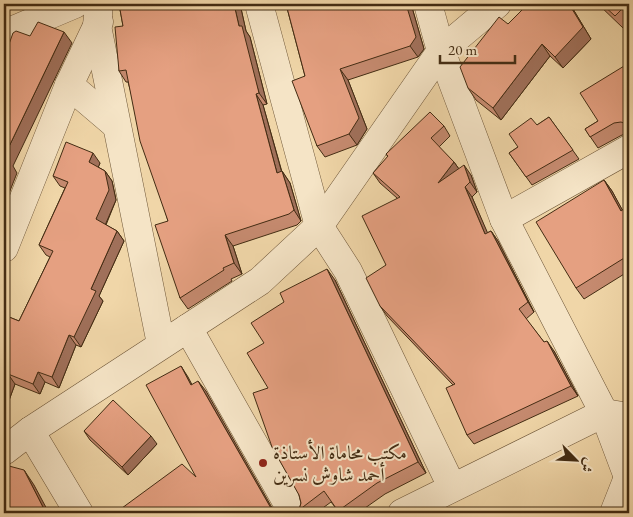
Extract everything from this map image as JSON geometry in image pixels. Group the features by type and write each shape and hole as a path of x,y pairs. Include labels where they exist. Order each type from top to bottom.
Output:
{"street":[{"path":"4,34 75,4"},
{"path":"259,4 319,226 348,271 452,487"},
{"path":"428,4 441,51 504,219 616,415 629,476 614,513"},
{"path":"4,450 30,430 260,281 319,226 441,51 497,4"},
{"path":"4,248 69,85 102,11"},
{"path":"102,11 116,126 161,344"},
{"path":"69,85 116,126"},
{"path":"504,219 629,149"},
{"path":"188,328 293,513"},
{"path":"402,513 452,487 616,415"},
{"path":"30,430 80,513"}],"building":[{"path":"119,4 234,4 239,26 242,26 259,93 256,94 277,173 282,171 294,210 289,214 225,235 234,263 223,268 224,270 180,298 155,225 168,221 140,141 126,70 119,71 115,27 123,26"},
{"path":"286,4 406,4 416,37 410,46 340,69 359,118 349,134 317,146 292,81 305,76"},
{"path":"528,4 569,4 583,27 555,57 542,44 493,108 468,88 460,67 499,17 508,24"},
{"path":"602,4 627,4 615,16"},
{"path":"38,22 64,32 4,157 4,58 13,33 16,31 30,36"},
{"path":"629,63 629,125 621,122 614,123 590,137 585,129 598,121 580,93"},
{"path":"430,112 444,126 431,138 454,162 438,183 464,165 470,182 465,187 485,234 491,231 528,302 519,309 544,342 547,341 571,386 467,435 446,388 455,384 380,306 366,278 386,265 362,216 400,197 373,173 388,156 386,154"},
{"path":"549,117 573,150 526,177 509,153 518,147 509,134 531,118 537,125"},
{"path":"66,142 93,153 89,162 105,171 109,190 96,219 117,231 91,289 96,291 74,337 69,335 52,377 38,372 33,384 8,374 4,385 4,315 19,321 53,251 39,245 68,182 53,176"},
{"path":"4,159 9,162 4,176"},
{"path":"604,180 621,211 629,205 629,255 576,288 536,222"},
{"path":"327,269 418,462 377,483 338,511 324,491 299,510 301,503 299,495 272,447 253,393 268,388 247,353 264,343 251,323 284,302 280,293"},
{"path":"181,366 191,385 198,381 275,513 126,513 122,508 182,464 196,477 146,385"},
{"path":"113,400 151,436 122,467 84,431"},
{"path":"9,466 24,470 46,513 4,513 4,468"}],"place":[{"name":"مكتب محاماة الأستاذة أحمد شاوش نسرين","path":"263,463"}]}
